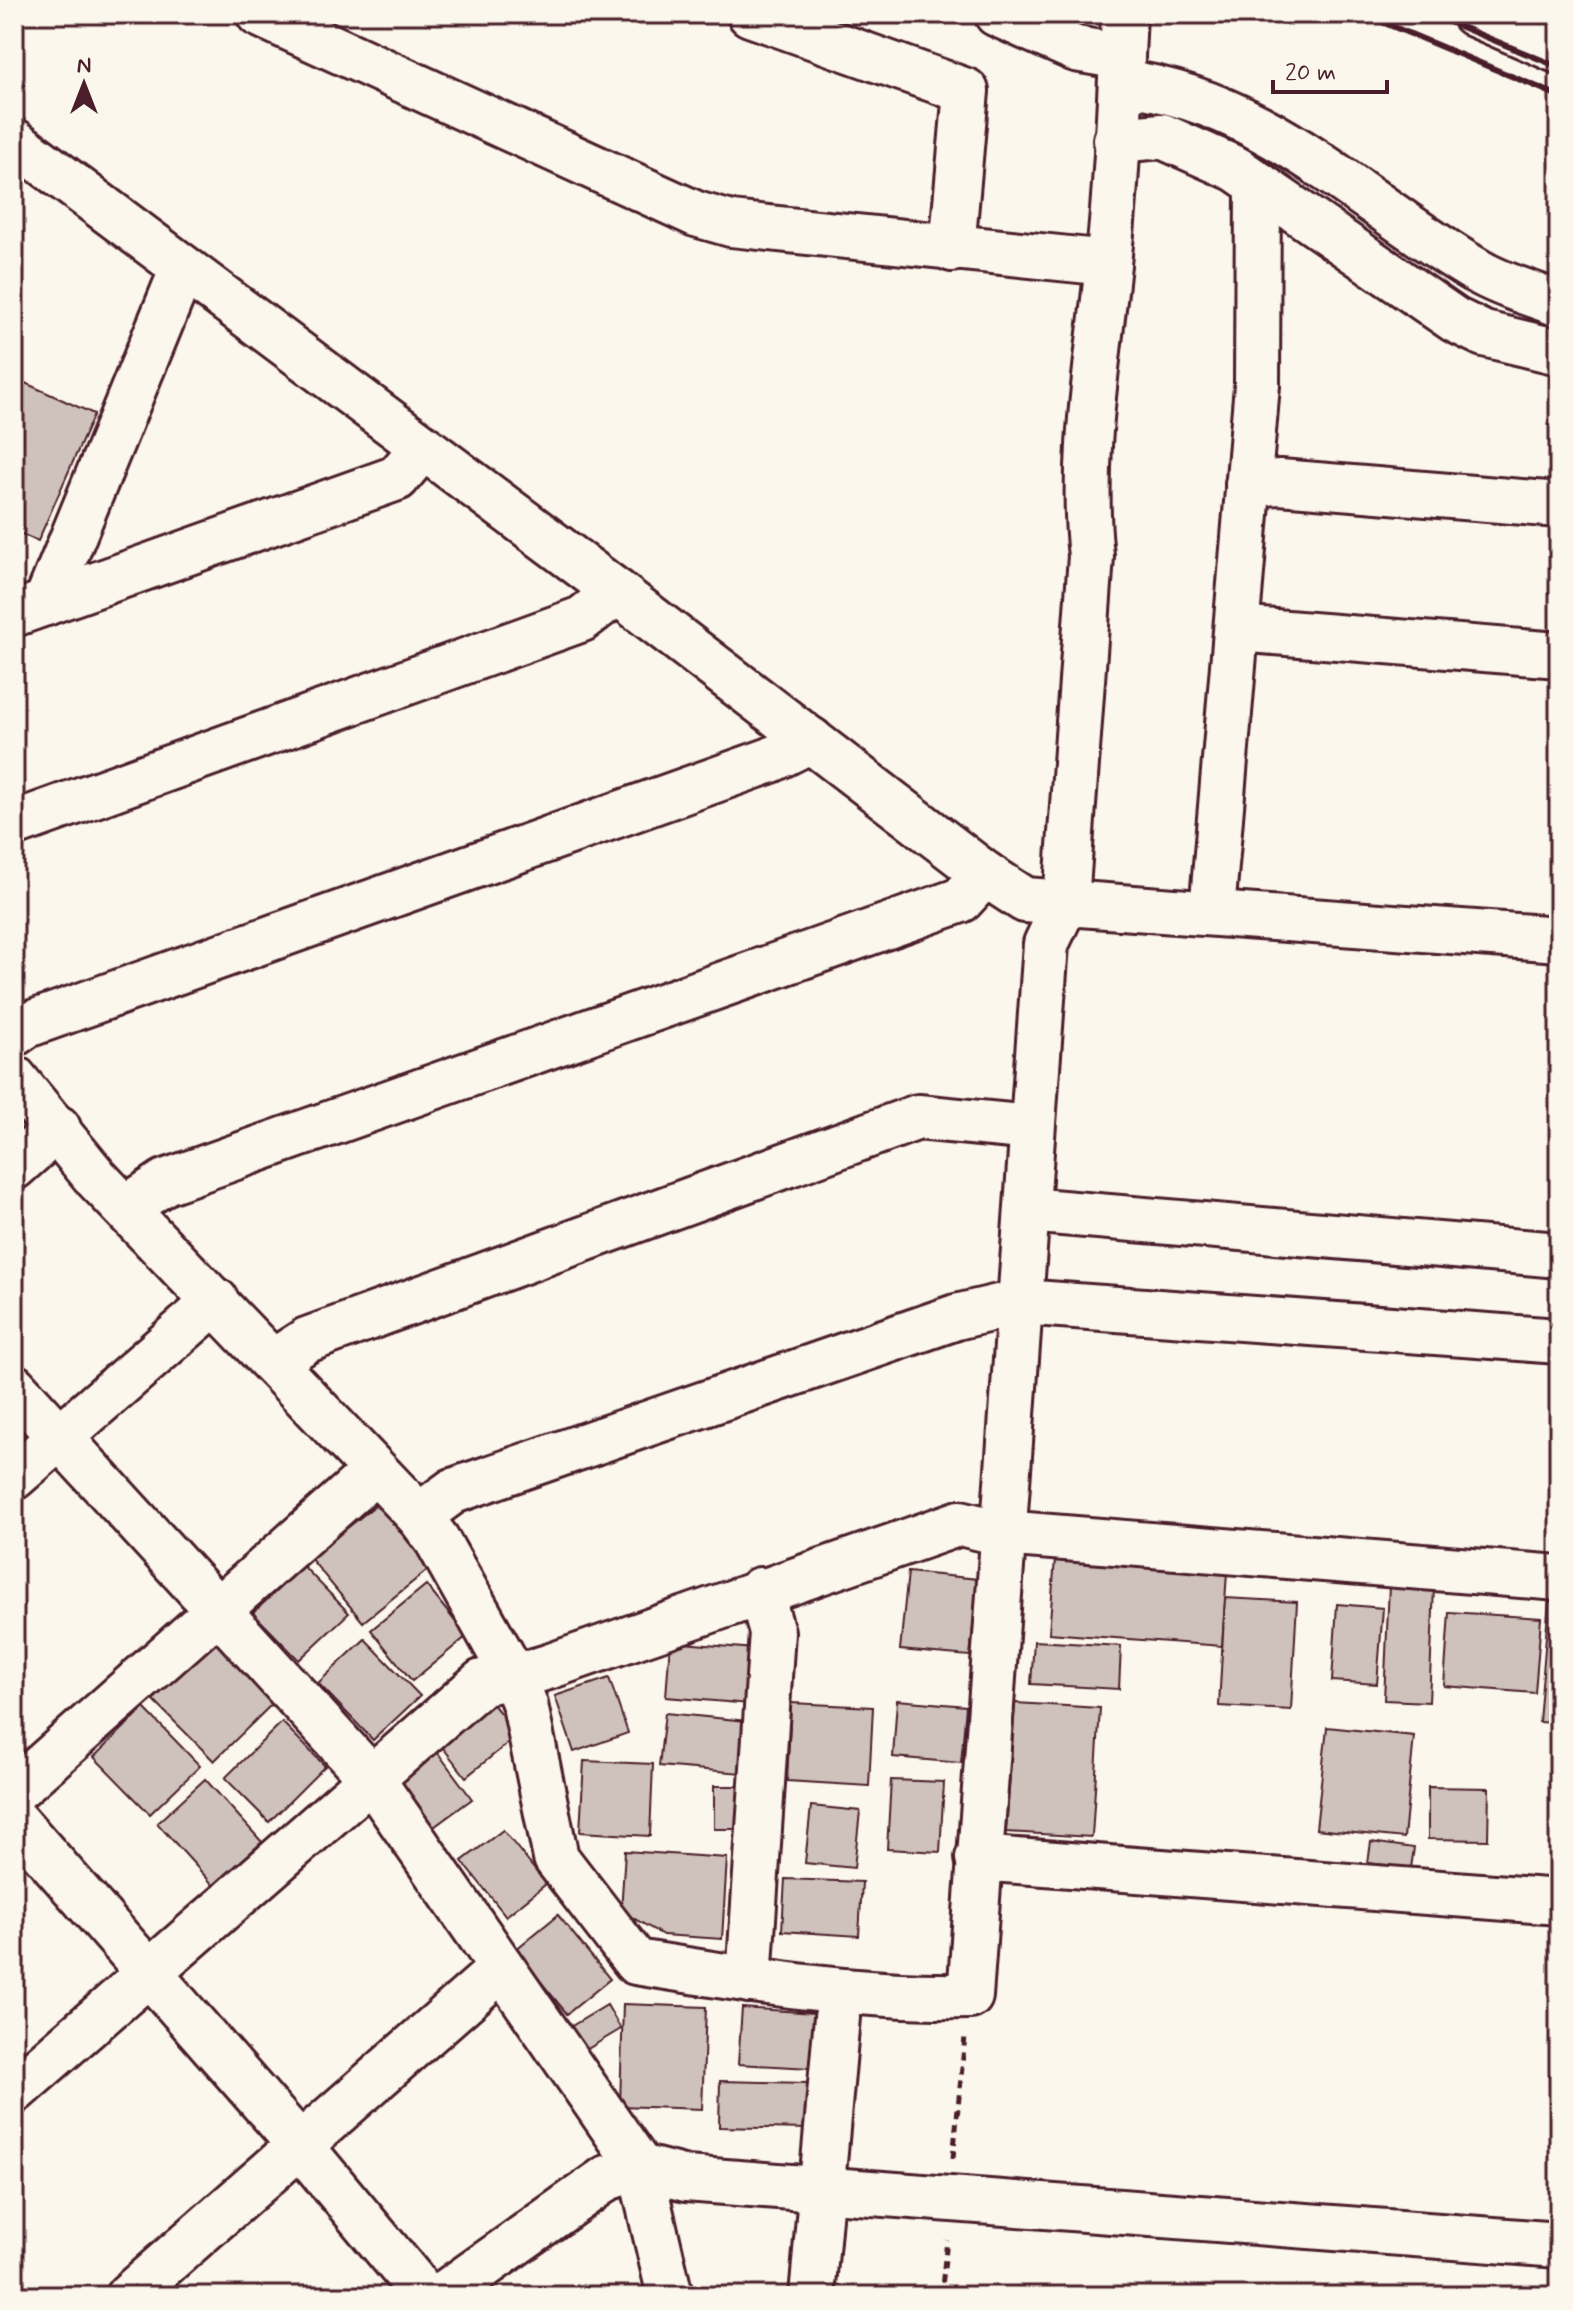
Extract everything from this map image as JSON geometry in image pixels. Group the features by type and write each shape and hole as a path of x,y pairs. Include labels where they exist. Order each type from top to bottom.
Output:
{"street":[{"path":"259,14 696,214 731,224 1108,263"},
{"path":"750,14 966,91 952,249"},
{"path":"997,14 1122,70 1255,122 1481,274 1559,304"},
{"path":"14,1078 96,1178 419,1516 437,1540 514,1677 525,1705 556,1858 636,1962 749,1980 933,1997 970,1996 1046,944 1066,902 1091,556 1087,518 1095,356 1108,263 1124,14"},
{"path":"1474,14 1559,51"},
{"path":"1116,140 1162,136 1236,169 1455,320 1484,334 1559,352"},
{"path":"14,141 617,592 985,874 1025,900 1559,939"},
{"path":"1212,912 1257,385 1258,184"},
{"path":"30,609 183,268"},
{"path":"30,609 397,478 422,448"},
{"path":"1248,484 1280,482 1559,505"},
{"path":"14,824 582,619 617,592"},
{"path":"1237,629 1559,655"},
{"path":"14,1034 27,1025 771,760 811,740"},
{"path":"126,1208 165,1182 961,900 985,874"},
{"path":"273,1362 307,1340 918,1117 1032,1128"},
{"path":"14,1167 58,1128"},
{"path":"1027,1210 1559,1255"},
{"path":"14,1477 216,1301"},
{"path":"419,1516 453,1491 956,1317 1020,1302 1559,1341"},
{"path":"14,1387 371,1778 640,2167 670,2296"},
{"path":"14,1791 218,1607 374,1472"},
{"path":"14,2091 482,1682 514,1677 960,1523 1002,1533 1558,1569"},
{"path":"749,1980 772,1632 760,1590"},
{"path":"14,1819 299,2144 412,2280 418,2296"},
{"path":"978,1858 1559,1902"},
{"path":"128,2296 501,1969"},
{"path":"812,2296 837,2017"},
{"path":"441,2296 607,2178 640,2167 686,2179 1559,2245"}],"path":[{"path":"941,2296 970,1996"}],"building":[{"path":"14,378 94,414 38,541 14,531"},
{"path":"377,1504 430,1568 363,1622 310,1558"},
{"path":"1055,1559 1227,1572 1222,1646 1049,1633"},
{"path":"303,1566 349,1613 299,1660 253,1613"},
{"path":"908,1572 978,1579 970,1656 900,1650"},
{"path":"426,1585 467,1636 412,1681 371,1630"},
{"path":"1389,1585 1434,1587 1429,1702 1384,1700"},
{"path":"1225,1598 1297,1602 1291,1710 1219,1706"},
{"path":"1549,1599 1559,1600 1559,1723 1539,1722"},
{"path":"1337,1604 1383,1608 1377,1684 1332,1681"},
{"path":"1449,1612 1541,1618 1535,1693 1444,1686"},
{"path":"214,1639 276,1700 214,1761 153,1700"},
{"path":"365,1639 420,1696 373,1740 318,1683"},
{"path":"1034,1641 1121,1646 1119,1689 1031,1684"},
{"path":"670,1642 755,1649 750,1704 666,1697"},
{"path":"609,1678 628,1733 574,1752 555,1696"},
{"path":"897,1700 966,1706 961,1763 893,1757"},
{"path":"492,1703 518,1735 466,1777 440,1744"},
{"path":"791,1703 873,1707 869,1786 787,1781"},
{"path":"1015,1703 1100,1708 1092,1837 1006,1832"},
{"path":"144,1708 200,1766 150,1814 94,1757"},
{"path":"665,1713 747,1721 742,1773 659,1766"},
{"path":"282,1722 325,1766 269,1822 225,1778"},
{"path":"1327,1727 1414,1736 1404,1838 1316,1829"},
{"path":"438,1753 472,1799 431,1829 397,1783"},
{"path":"584,1761 653,1764 650,1836 580,1832"},
{"path":"1559,1768 1559,1883 1549,1882"},
{"path":"205,1779 262,1842 214,1886 157,1823"},
{"path":"891,1780 944,1782 940,1852 887,1849"},
{"path":"714,1786 741,1786 741,1829 714,1829"},
{"path":"1428,1787 1489,1788 1488,1840 1428,1839"},
{"path":"811,1806 860,1811 854,1868 805,1863"},
{"path":"503,1830 546,1884 506,1916 462,1861"},
{"path":"1371,1842 1414,1848 1411,1868 1368,1863"},
{"path":"625,1851 727,1858 722,1939 663,1935 621,1911"},
{"path":"785,1879 862,1882 859,1936 782,1931"},
{"path":"558,1915 610,1979 567,2014 515,1950"},
{"path":"623,2004 706,2007 702,2109 620,2106"},
{"path":"607,2005 621,2029 579,2054 565,2030"},
{"path":"742,2008 814,2013 810,2068 738,2064"},
{"path":"720,2081 808,2083 807,2129 719,2127"}],"railway":[{"path":"1363,14 1559,96"},
{"path":"1430,14 1559,67"}]}
